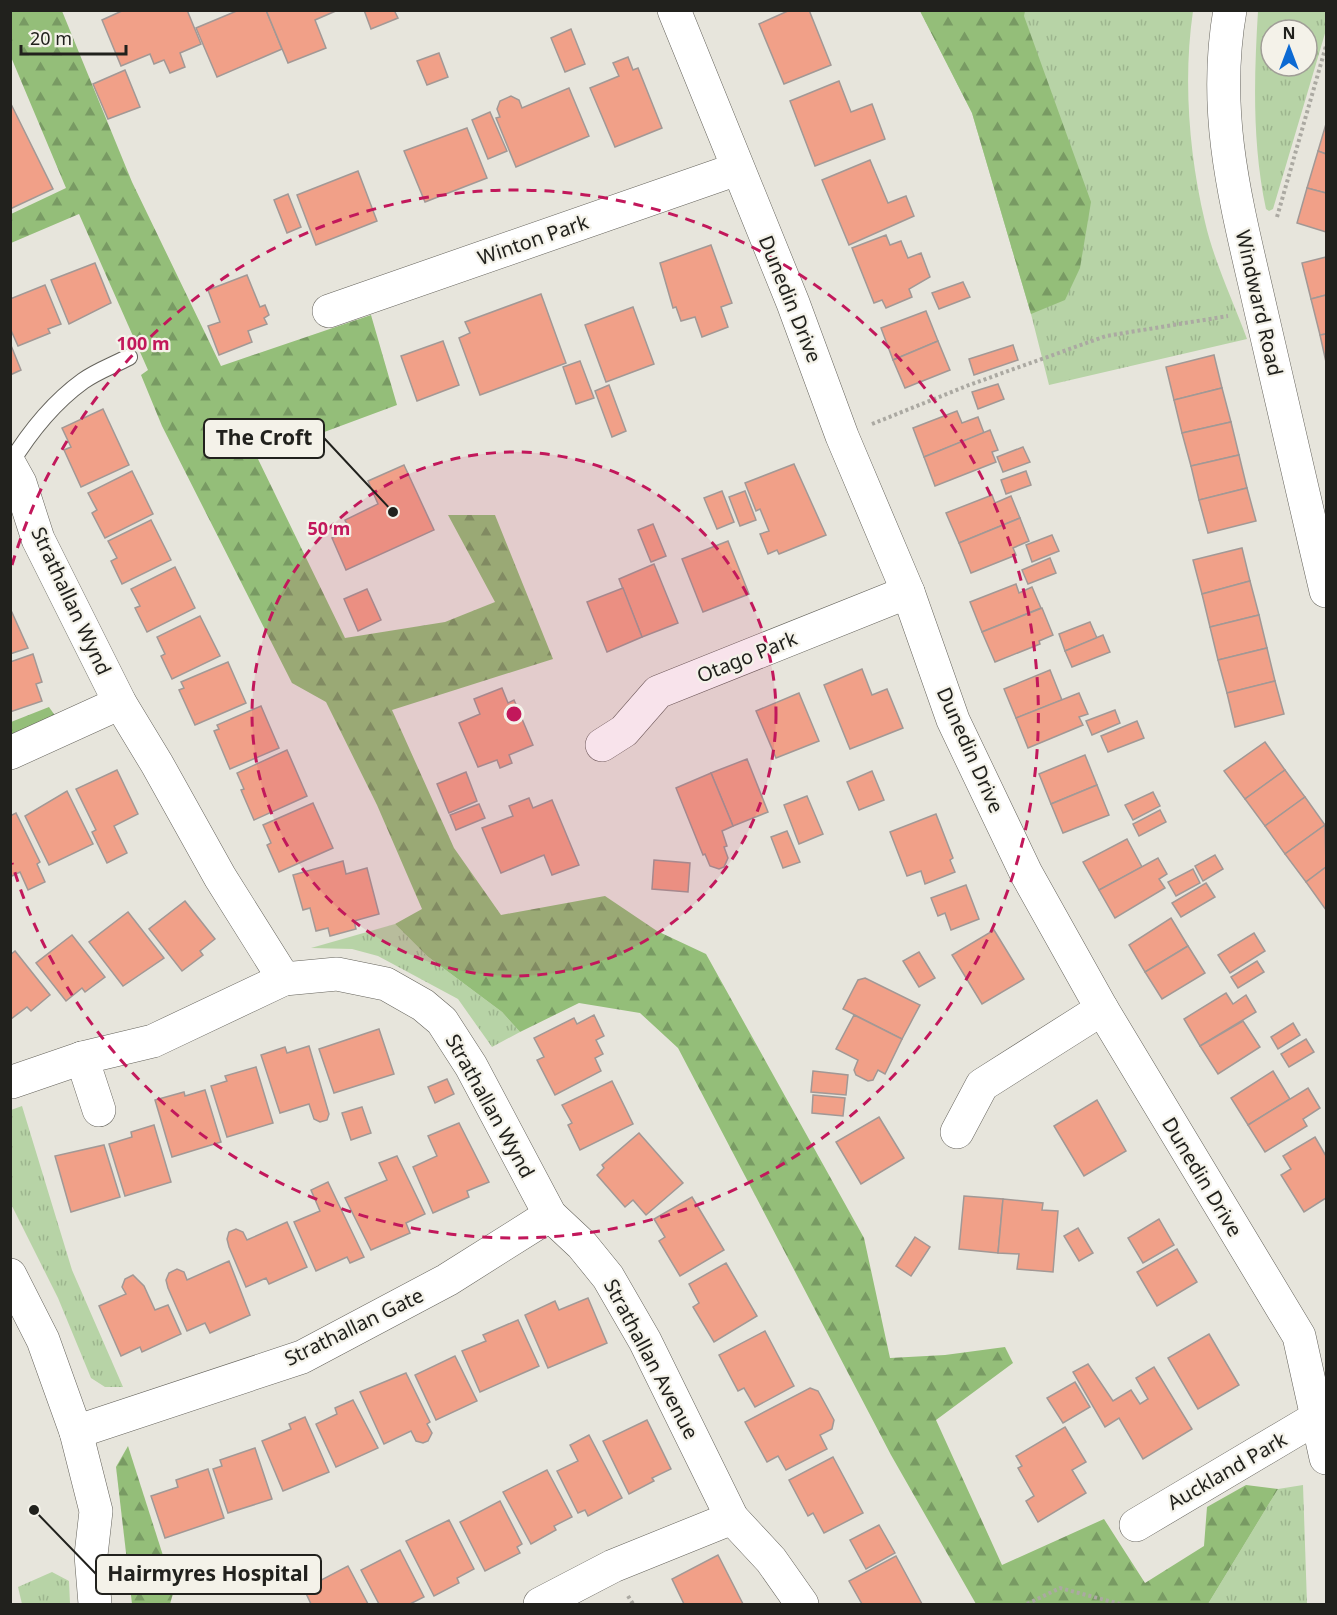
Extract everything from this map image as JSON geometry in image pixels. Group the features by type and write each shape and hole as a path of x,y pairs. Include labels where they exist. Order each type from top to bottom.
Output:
{"street":[{"name":"Dunedin Drive","path":"674,10 793,303 842,435 908,592 953,720 1026,873 1102,1009 1299,1336 1326,1458"},
{"name":"Windward Road","path":"1230,10 1226,34 1222,111 1240,223 1325,579"},
{"name":"Winton Park","path":"329,311 737,169"},
{"name":"Strathallan Wynd","path":"10,465 20,483 38,539 120,703 158,765 220,877 284,979"},
{"name":"Otago Park","path":"602,745 624,731 658,692 908,592"},
{"path":"10,753 120,703"},
{"name":"Strathallan Wynd","path":"12,1082 82,1059 153,1041 284,979 337,974 386,984 423,1005 436,1016 471,1066 549,1215"},
{"path":"957,1132 982,1085 1102,1009"},
{"path":"82,1059 99,1110"},
{"name":"Strathallan Gate","path":"76,1432 302,1357 447,1280 549,1215"},
{"name":"Strathallan Avenue","path":"549,1215 582,1245 608,1277 645,1341 732,1518 771,1560 802,1605"},
{"path":"10,1275 43,1340 76,1432 96,1510 91,1556 96,1605"},
{"name":"Auckland Park","path":"1136,1525 1318,1417"},
{"path":"540,1605 613,1566 732,1518"}],"lane":[{"path":"10,465 25,440 66,395 84,380 129,357"}],"path":[{"path":"1240,223 1277,217 1326,46"},
{"path":"842,435 969,385 1106,336 1261,310"},
{"path":"1027,1605 1060,1588 1119,1605"}],"green space":[{"path":"11,10 62,11 132,182 221,366 371,315 397,405 257,457 345,638 445,622 495,602 448,515 495,515 553,659 392,710 454,848 501,915 605,896 657,931 706,954 864,1238 890,1358 945,1355 1005,1347 1013,1363 936,1420 1002,1565 1104,1519 1145,1583 1204,1546 1207,1507 1246,1485 1278,1489 1208,1604 976,1604 891,1455 678,1048 640,1013 579,1003 520,1032 502,1012 427,956 395,924 422,909 377,805 326,702 292,683 162,426 141,375 148,370 79,214 11,243 11,214 66,188 11,57"},
{"path":"920,11 1193,11 1188,90 1199,196 1209,237 1247,339 1049,385 1031,314 972,113"},
{"path":"920,11 1025,11 1024,16 1091,202 1080,268 1065,300 1031,314 972,113"},
{"path":"1258,11 1326,11 1326,30 1319,54 1319,18 1259,18 1259,78 1312,78 1273,209 1269,211 1266,209 1258,160 1255,85"},
{"path":"49,707 56,717 11,739 11,722"},
{"path":"395,924 427,956 502,1012 520,1032 492,1047 458,999 378,956 352,949 311,948"},
{"path":"22,1106 72,1270 123,1387 105,1387 91,1378 58,1298 11,1204 11,1110"},
{"path":"128,1446 174,1590 170,1604 132,1604 116,1467"},
{"path":"1303,1485 1307,1604 1208,1604 1278,1489"},
{"path":"52,1572 69,1581 70,1604 22,1604 18,1587"}],"building":[{"path":"124,10 187,10 201,44 180,53 185,67 170,73 164,60 154,64 150,54 121,66 102,20"},
{"path":"239,10 266,10 282,49 217,77 196,28"},
{"path":"266,10 338,10 315,20 326,48 288,63"},
{"path":"364,10 394,10 398,18 371,29"},
{"path":"790,10 809,10 831,65 784,84 759,24"},
{"path":"571,29 585,64 565,72 551,38"},
{"path":"439,53 448,77 427,85 417,61"},
{"path":"628,57 633,70 638,68 662,128 615,147 590,88 619,76 613,63"},
{"path":"125,70 140,107 108,119 93,84"},
{"path":"839,81 851,112 872,104 885,139 815,166 790,101"},
{"path":"569,88 589,136 516,167 496,118 500,117 497,109 500,101 511,96 519,100 522,108"},
{"path":"10,102 53,189 10,209"},
{"path":"490,112 507,151 488,159 472,120"},
{"path":"1326,124 1326,154 1318,151"},
{"path":"467,128 487,178 425,202 404,151"},
{"path":"1318,151 1326,154 1326,193 1307,188"},
{"path":"870,160 888,203 906,196 914,216 849,245 822,180"},
{"path":"358,171 377,221 316,245 297,195"},
{"path":"1307,188 1326,193 1326,232 1297,223"},
{"path":"288,194 301,227 287,233 274,200"},
{"path":"886,235 890,245 901,241 908,258 921,253 930,277 909,289 912,297 886,308 882,300 874,303 852,248"},
{"path":"711,245 732,303 721,307 728,327 702,337 695,317 681,321 676,307 673,308 660,263"},
{"path":"1326,257 1326,295 1311,299 1302,263"},
{"path":"95,263 111,303 69,324 51,280"},
{"path":"247,275 260,307 265,305 269,315 264,318 267,324 248,331 252,342 219,355 208,326 220,322 208,290"},
{"path":"963,282 970,297 939,309 932,293"},
{"path":"45,285 61,324 48,329 50,333 18,346 10,328 10,299"},
{"path":"541,294 566,363 480,395 459,338 470,333 465,322"},
{"path":"1326,295 1326,334 1320,335 1311,299"},
{"path":"633,307 654,364 606,382 585,325"},
{"path":"926,311 938,341 893,360 881,328"},
{"path":"1326,334 1326,362 1320,335"},
{"path":"443,341 459,385 417,401 401,356"},
{"path":"938,341 950,370 905,388 893,360"},
{"path":"10,343 21,370 10,375"},
{"path":"1013,345 1018,360 974,375 969,359"},
{"path":"1214,355 1222,388 1174,400 1166,367"},
{"path":"580,361 594,398 576,404 563,367"},
{"path":"998,384 1004,399 978,409 972,392"},
{"path":"609,385 626,431 612,437 595,391"},
{"path":"1222,388 1231,422 1182,433 1174,400"},
{"path":"103,409 129,465 81,487 64,450 71,447 62,428"},
{"path":"957,411 962,423 978,417 984,433 924,457 913,428"},
{"path":"1231,422 1239,455 1191,466 1182,433"},
{"path":"990,430 998,450 992,452 996,462 935,486 924,457"},
{"path":"1023,447 1030,462 1003,472 997,457"},
{"path":"1239,455 1247,488 1199,500 1191,466"},
{"path":"794,464 826,535 779,554 777,550 768,554 760,534 769,531 760,509 756,511 745,483"},
{"path":"404,465 434,530 346,570 332,538 350,531 345,520 378,504 368,481"},
{"path":"132,471 153,514 105,538 92,513 97,510 88,493"},
{"path":"1026,471 1031,485 1006,494 1001,480"},
{"path":"1247,488 1256,521 1208,533 1199,500"},
{"path":"722,491 734,522 717,529 704,498"},
{"path":"745,491 756,520 740,526 729,497"},
{"path":"992,495 995,503 1011,496 1020,518 959,543 946,513"},
{"path":"1020,518 1029,541 1013,548 1016,555 971,573 959,543"},
{"path":"151,520 171,560 122,584 111,561 117,558 108,541"},
{"path":"653,524 666,556 651,562 638,530"},
{"path":"1052,535 1059,551 1032,562 1026,545"},
{"path":"728,541 749,594 703,612 682,559"},
{"path":"1242,548 1250,581 1202,594 1193,560"},
{"path":"1050,558 1056,573 1028,584 1022,570"},
{"path":"654,564 678,623 642,637 619,579"},
{"path":"175,567 195,608 147,632 135,608 140,606 131,589"},
{"path":"1250,581 1259,615 1210,627 1202,594"},
{"path":"1016,584 1019,593 1032,587 1041,608 982,632 970,602"},
{"path":"623,588 642,637 607,652 587,602"},
{"path":"367,589 381,620 358,631 344,599"},
{"path":"10,608 28,648 10,654"},
{"path":"1042,608 1053,635 1039,641 1040,644 995,662 982,632"},
{"path":"1259,615 1267,648 1218,660 1210,627"},
{"path":"200,616 220,656 172,679 161,656 165,654 157,637"},
{"path":"1090,622 1097,638 1065,651 1059,634"},
{"path":"1103,635 1110,652 1072,667 1065,651"},
{"path":"1267,648 1275,681 1227,693 1218,660"},
{"path":"33,654 42,682 36,684 42,701 10,712 10,662"},
{"path":"228,662 246,703 195,725 179,690 184,688 181,682"},
{"path":"862,669 872,695 887,689 903,728 850,749 824,685"},
{"path":"1050,670 1062,700 1016,718 1004,689"},
{"path":"1275,681 1284,714 1235,727 1227,693"},
{"path":"502,688 508,703 514,700 533,745 509,755 512,763 500,768 497,760 478,767 459,723 480,714 474,699"},
{"path":"799,693 819,741 776,758 756,711"},
{"path":"1079,693 1088,714 1079,717 1083,725 1028,748 1016,718"},
{"path":"261,706 279,748 230,769 214,731 219,729 217,725"},
{"path":"1115,710 1120,723 1092,735 1086,721"},
{"path":"1137,721 1144,738 1108,752 1101,736"},
{"path":"1265,742 1285,770 1245,799 1224,771"},
{"path":"287,750 307,796 254,820 241,790 244,789 237,773"},
{"path":"1085,755 1097,785 1051,804 1039,774"},
{"path":"747,759 768,812 733,826 711,773"},
{"path":"117,770 138,814 114,826 127,853 107,863 92,832 96,830 76,789"},
{"path":"1285,770 1305,797 1265,826 1245,799"},
{"path":"872,771 884,800 859,810 847,782"},
{"path":"466,772 477,801 449,813 437,784"},
{"path":"711,773 733,826 722,831 728,858 724,867 719,869 710,866 705,854 703,855 676,788"},
{"path":"1097,785 1109,815 1063,833 1051,804"},
{"path":"67,791 93,844 49,865 25,816"},
{"path":"1153,792 1160,806 1133,820 1125,805"},
{"path":"807,796 823,834 799,844 784,805"},
{"path":"1305,797 1325,825 1285,854 1265,826"},
{"path":"529,798 533,808 552,800 579,865 552,875 544,855 501,873 482,828 513,816 509,806"},
{"path":"313,803 333,848 279,872 267,845 271,843 263,825"},
{"path":"479,804 485,818 456,830 450,815"},
{"path":"1160,810 1166,822 1139,836 1133,824"},
{"path":"16,813 40,862 37,864 45,882 28,890 20,872 10,877 10,816"},
{"path":"936,814 953,858 950,860 955,872 925,884 921,871 907,876 890,832"},
{"path":"1325,825 1326,867 1306,882 1285,854"},
{"path":"787,831 800,862 783,868 771,837"},
{"path":"1127,839 1142,867 1099,890 1083,862"},
{"path":"1215,855 1223,869 1203,881 1195,866"},
{"path":"1158,858 1167,874 1159,879 1165,888 1115,918 1099,890"},
{"path":"654,860 690,863 688,892 652,889"},
{"path":"343,861 346,874 367,868 379,914 354,921 356,929 330,936 328,928 316,931 310,908 303,910 293,875"},
{"path":"1326,867 1326,910 1306,882"},
{"path":"1193,869 1200,883 1176,896 1168,882"},
{"path":"1206,883 1215,897 1181,917 1172,903"},
{"path":"966,885 979,919 951,930 945,913 938,916 931,898"},
{"path":"185,901 215,939 200,951 203,955 182,971 149,929"},
{"path":"128,912 164,958 123,986 89,942"},
{"path":"1171,918 1188,946 1145,972 1129,945"},
{"path":"994,930 1024,979 982,1004 952,955"},
{"path":"1254,933 1265,951 1230,973 1218,955"},
{"path":"72,935 105,977 85,992 82,988 66,1001 36,963"},
{"path":"1188,946 1205,973 1162,999 1145,972"},
{"path":"15,951 50,995 31,1011 27,1007 11,1019 10,955"},
{"path":"919,952 935,978 919,987 903,961"},
{"path":"1257,961 1264,972 1238,988 1231,977"},
{"path":"865,978 920,1005 902,1039 843,1009 858,980"},
{"path":"1226,993 1233,1004 1246,995 1256,1012 1200,1046 1184,1019"},
{"path":"594,1015 604,1036 596,1040 603,1054 595,1058 601,1071 555,1095 537,1060 544,1057 534,1038 574,1018 577,1024"},
{"path":"854,1015 902,1039 885,1074 878,1070 873,1080 868,1081 856,1075 854,1070 858,1060 836,1049"},
{"path":"1243,1021 1260,1047 1218,1074 1200,1046"},
{"path":"1293,1023 1300,1035 1278,1049 1271,1037"},
{"path":"379,1029 394,1074 334,1093 319,1049"},
{"path":"1306,1039 1314,1052 1289,1067 1281,1054"},
{"path":"309,1046 329,1114 327,1120 320,1122 314,1119 309,1104 280,1113 261,1055 285,1047 287,1053"},
{"path":"256,1067 273,1123 227,1137 211,1086 227,1081 225,1076"},
{"path":"813,1071 848,1075 846,1095 811,1092"},
{"path":"1273,1071 1290,1099 1248,1125 1231,1098"},
{"path":"447,1079 454,1094 435,1103 428,1087"},
{"path":"612,1081 633,1124 580,1150 568,1125 572,1123 562,1105"},
{"path":"1308,1088 1320,1108 1303,1119 1307,1126 1265,1152 1248,1125"},
{"path":"205,1090 221,1142 172,1157 155,1100 184,1092 185,1096"},
{"path":"813,1095 845,1098 843,1116 812,1113"},
{"path":"1097,1100 1126,1151 1084,1176 1054,1126"},
{"path":"362,1107 371,1133 351,1140 342,1113"},
{"path":"879,1117 904,1158 861,1184 836,1142"},
{"path":"459,1123 489,1182 467,1191 469,1197 433,1213 413,1167 437,1156 428,1136"},
{"path":"154,1125 171,1182 125,1196 109,1144 132,1137 131,1132"},
{"path":"639,1133 683,1183 646,1215 633,1200 625,1207 597,1175 604,1168 602,1165"},
{"path":"1315,1137 1326,1156 1326,1198 1304,1212 1281,1175 1291,1169 1283,1156"},
{"path":"104,1145 120,1197 71,1212 55,1156"},
{"path":"397,1156 425,1214 406,1223 410,1233 371,1250 345,1198 387,1180 379,1163"},
{"path":"328,1182 364,1257 350,1263 347,1257 316,1271 294,1222 320,1211 311,1190"},
{"path":"964,1196 1003,1199 998,1253 959,1249"},
{"path":"692,1197 724,1250 680,1276 659,1241 665,1237 654,1219"},
{"path":"1003,1199 1043,1203 1042,1210 1058,1211 1053,1272 1017,1269 1019,1254 998,1253"},
{"path":"1159,1219 1174,1245 1143,1263 1128,1238"},
{"path":"287,1222 307,1267 269,1284 266,1278 246,1287 229,1247 227,1239 229,1232 236,1229 243,1232 247,1240"},
{"path":"1078,1228 1093,1253 1079,1261 1064,1236"},
{"path":"915,1237 930,1247 911,1276 896,1266"},
{"path":"1177,1249 1197,1282 1157,1306 1137,1272"},
{"path":"229,1261 250,1315 210,1333 205,1323 187,1331 168,1288 166,1280 169,1273 177,1269 184,1272 187,1280"},
{"path":"726,1263 757,1316 714,1342 693,1307 699,1303 689,1284"},
{"path":"133,1275 144,1286 155,1310 168,1305 181,1334 142,1352 140,1347 121,1356 99,1306 126,1294 122,1287 125,1279"},
{"path":"588,1298 607,1343 548,1368 525,1315 555,1301 559,1310"},
{"path":"518,1320 539,1366 480,1392 462,1351 486,1341 483,1335"},
{"path":"765,1331 794,1386 755,1407 744,1388 738,1391 719,1355"},
{"path":"1209,1334 1239,1385 1198,1409 1168,1358"},
{"path":"455,1356 477,1401 436,1420 415,1375"},
{"path":"1088,1364 1113,1401 1131,1390 1140,1404 1148,1399 1136,1378 1154,1367 1192,1429 1143,1459 1119,1418 1105,1427 1073,1372"},
{"path":"406,1373 430,1422 427,1424 432,1433 428,1441 423,1443 416,1441 411,1431 384,1444 360,1392"},
{"path":"1075,1382 1090,1407 1063,1423 1047,1398"},
{"path":"810,1388 818,1391 834,1420 832,1429 820,1435 827,1449 786,1470 778,1456 767,1462 745,1422"},
{"path":"353,1400 378,1448 336,1467 316,1424 337,1414 335,1408"},
{"path":"305,1417 329,1472 283,1491 262,1441 291,1429 289,1424"},
{"path":"647,1420 671,1469 652,1478 654,1481 629,1494 603,1441"},
{"path":"1065,1427 1086,1462 1072,1470 1086,1493 1038,1522 1026,1501 1034,1496 1018,1468 1022,1466 1016,1456"},
{"path":"589,1435 622,1498 588,1516 585,1510 578,1513 557,1471 578,1461 570,1445"},
{"path":"255,1448 272,1499 228,1513 213,1469 222,1466 220,1460"},
{"path":"833,1457 863,1513 824,1533 813,1513 808,1516 789,1480"},
{"path":"208,1469 224,1518 165,1538 151,1496 178,1487 176,1480"},
{"path":"547,1470 572,1517 554,1526 556,1530 531,1544 503,1492"},
{"path":"500,1501 522,1544 517,1547 520,1553 485,1571 460,1522"},
{"path":"449,1520 474,1569 457,1578 459,1583 434,1596 406,1541"},
{"path":"879,1525 895,1553 866,1569 850,1540"},
{"path":"400,1550 424,1597 410,1604 379,1604 361,1570"},
{"path":"718,1555 743,1604 684,1604 672,1579"},
{"path":"896,1556 922,1604 862,1604 849,1581"},
{"path":"348,1566 368,1604 311,1604 304,1589"}],"place":[{"name":"The Croft","path":"393,512"},
{"name":"Hairmyres Hospital","path":"34,1510"}]}
